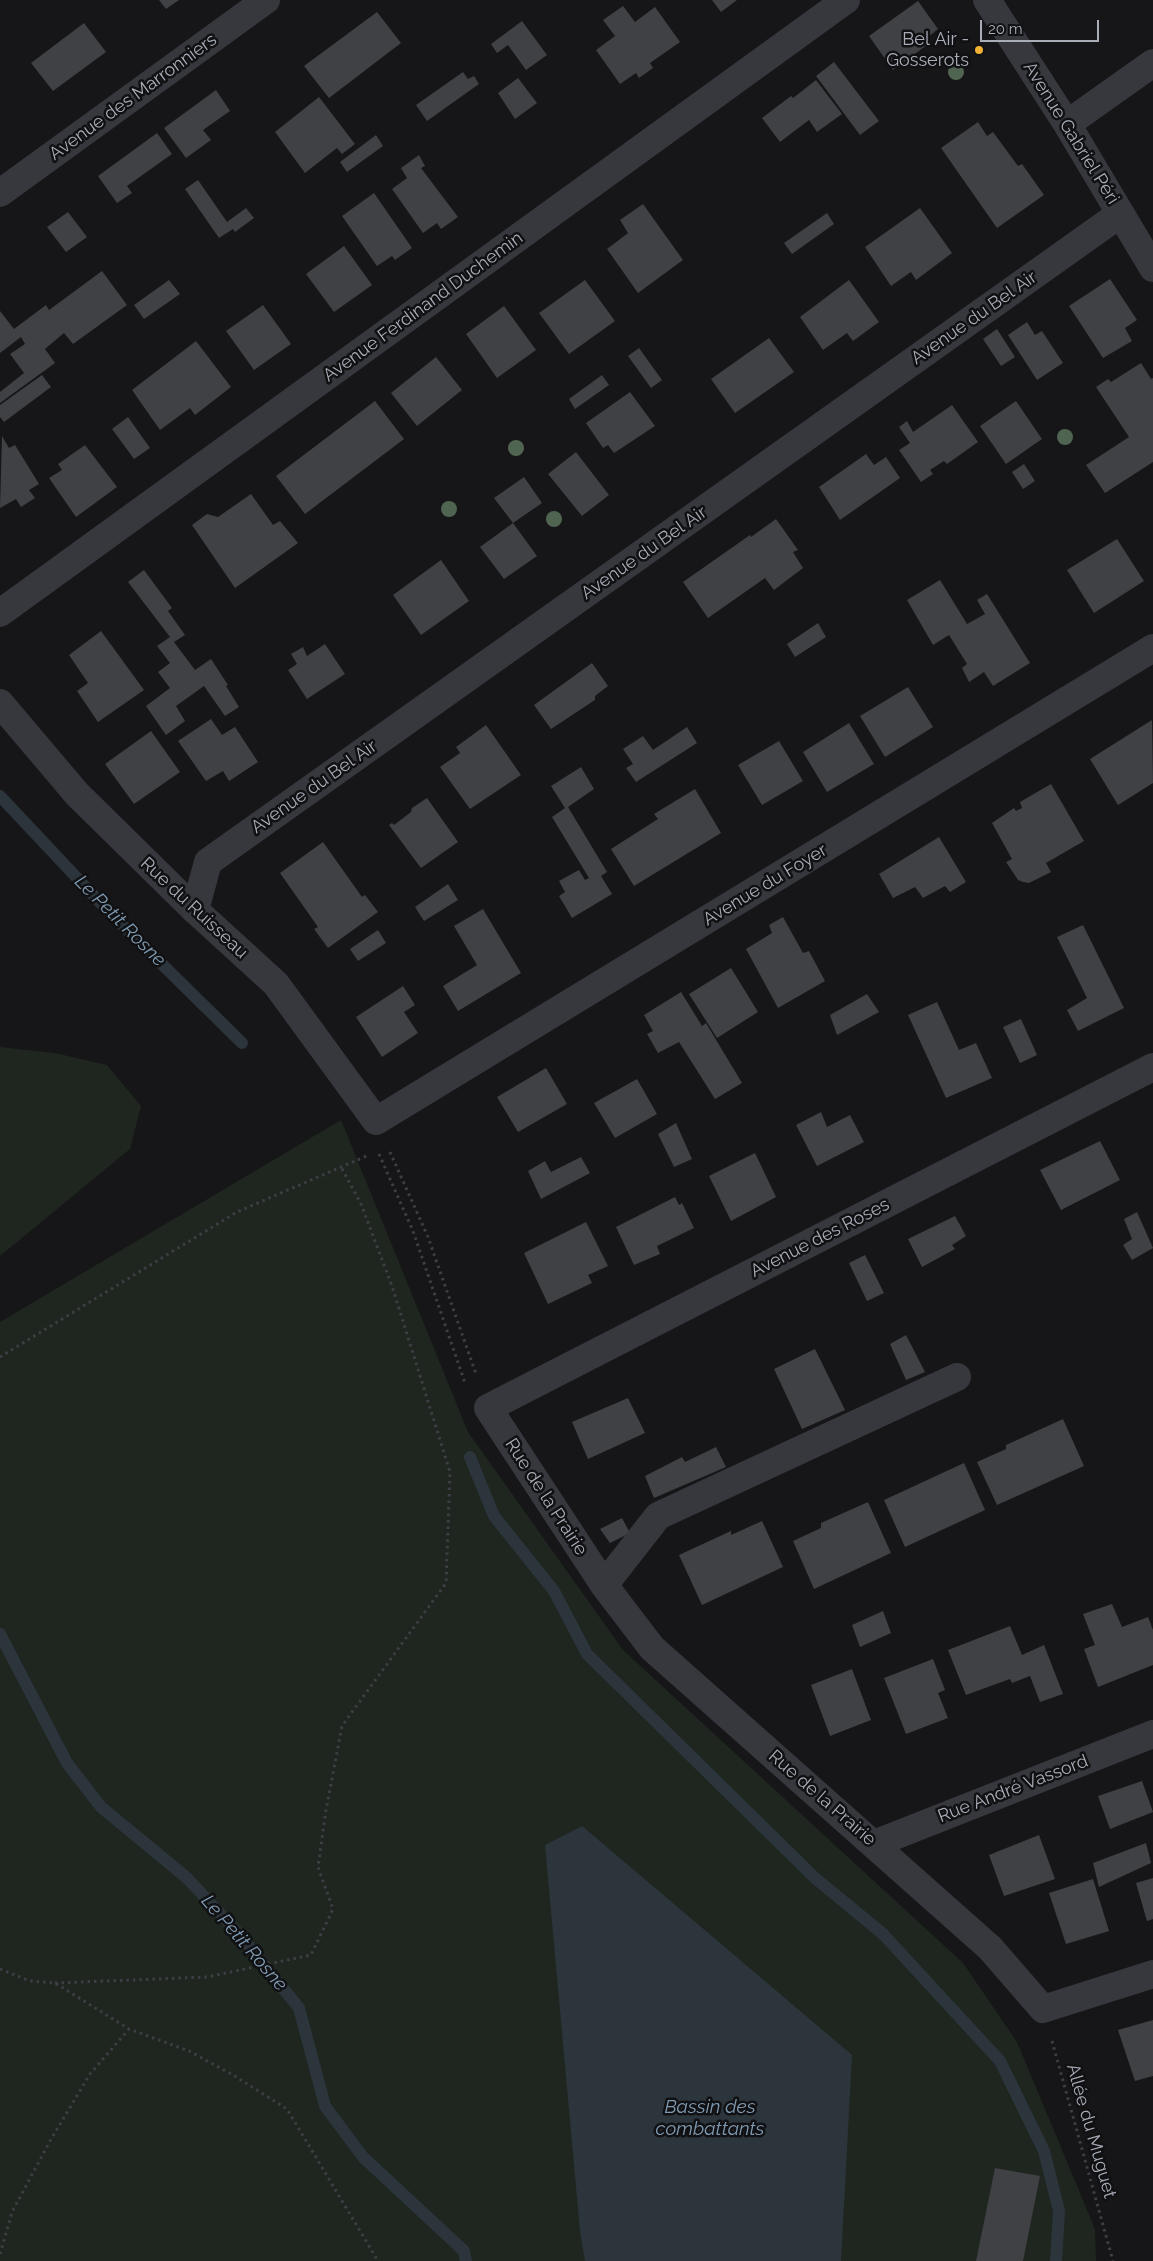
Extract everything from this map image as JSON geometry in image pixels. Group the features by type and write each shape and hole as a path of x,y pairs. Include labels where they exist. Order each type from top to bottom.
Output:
{"street":[{"name":"Avenue des Marronniers","path":"0,193 266,0"},
{"name":"Avenue Ferdinand Duchemin","path":"0,613 846,0"},
{"name":"Avenue Gabriel Péri","path":"987,0 1068,124 1153,268"},
{"path":"1068,124 1153,63"},
{"name":"Avenue du Bel Air","path":"195,910 208,862 1120,214"},
{"name":"Avenue du Foyer","path":"376,1122 1153,648"},
{"name":"Rue du Ruisseau","path":"0,703 77,794 195,910 276,984 376,1122"},
{"name":"Avenue des Roses","path":"488,1408 1153,1067"},
{"path":"604,1585 658,1516 957,1377"},
{"name":"Rue de la Prairie","path":"488,1408 604,1585 652,1648 990,1948 1043,2009"},
{"name":"Rue André Vassord","path":"874,1844 1153,1734"},
{"path":"1043,2009 1153,1974"}],"path":[{"path":"376,1122 428,1237 488,1408"},
{"path":"0,1357 237,1212 388,1147"},
{"path":"378,1151 413,1231 468,1392 488,1408"},
{"path":"0,1969 30,1981 55,1983 207,1977 311,1955 333,1909 318,1867 326,1810 342,1726 446,1582 450,1472 392,1286 361,1204 341,1167"},
{"path":"55,1983 129,2029 189,2051 233,2075 287,2109 378,2261"},
{"name":"Allée du Muguet","path":"1043,2009 1113,2261"},
{"path":"0,2254 12,2212 50,2141 90,2074 129,2029"}],"shaded area":[{"path":"0,1047 55,1053 107,1065 141,1106 130,1149 0,1256"},
{"path":"341,1120 468,1432 623,1650 963,1963 1017,2042 1095,2229 1096,2261 0,2261 0,1322"}],"water":[{"name":"Bassin des combattants","path":"582,1826 852,2055 841,2261 585,2261 580,2231 545,1845"}],"building":[{"path":"159,0 179,0 166,9"},
{"path":"712,0 737,0 721,12"},
{"path":"918,1 938,29 928,37 931,42 893,70 869,36"},
{"path":"623,6 635,22 655,7 680,42 650,63 653,68 639,78 636,73 620,84 596,50 615,36 603,20"},
{"path":"377,12 401,43 329,98 304,66"},
{"path":"522,21 547,55 526,70 508,45 497,53 491,44"},
{"path":"84,23 106,52 53,91 31,63"},
{"path":"834,62 879,121 860,135 816,76"},
{"path":"463,72 468,79 474,76 479,84 427,121 416,105"},
{"path":"518,78 537,103 515,119 498,93"},
{"path":"816,80 842,114 817,132 809,120 780,142 762,118"},
{"path":"216,90 230,111 203,130 211,140 186,158 164,128"},
{"path":"319,97 355,144 342,154 337,148 305,173 275,132"},
{"path":"978,122 987,136 993,132 1018,166 1022,164 1044,195 997,228 941,148"},
{"path":"157,133 172,154 127,186 132,193 117,203 98,176"},
{"path":"376,135 383,146 347,172 340,162"},
{"path":"419,155 425,166 421,168 458,217 441,229 437,223 423,233 392,189 407,178 401,168"},
{"path":"198,180 227,222 246,208 254,218 235,232 233,229 219,238 185,189"},
{"path":"374,193 412,248 395,260 392,256 377,266 342,216"},
{"path":"643,204 683,260 638,293 607,249 628,233 620,220"},
{"path":"920,208 952,253 916,280 911,272 891,286 865,247"},
{"path":"68,212 87,237 66,252 47,227"},
{"path":"827,213 834,224 792,254 784,243"},
{"path":"344,246 372,285 334,312 306,274"},
{"path":"102,271 127,305 73,344 64,333 45,349 55,363 0,403 0,392 24,373 10,354 25,344 21,337 0,353 0,311 14,329 46,305 49,310"},
{"path":"1110,279 1137,320 1125,328 1132,341 1103,358 1069,306"},
{"path":"169,280 180,294 144,319 134,305"},
{"path":"585,280 615,321 569,354 539,313"},
{"path":"849,280 879,322 853,341 847,333 823,350 800,317"},
{"path":"263,305 291,344 254,370 226,331"},
{"path":"504,306 536,350 497,378 466,334"},
{"path":"1027,322 1035,335 1042,331 1063,363 1037,380 1008,335"},
{"path":"997,329 1015,357 1001,366 983,339"},
{"path":"769,338 794,372 735,413 711,379"},
{"path":"196,341 231,387 195,415 190,408 160,430 132,390"},
{"path":"639,348 662,380 651,388 628,356"},
{"path":"436,357 462,390 417,426 391,393"},
{"path":"1141,363 1151,379 1153,378 1153,462 1105,493 1086,465 1129,437 1096,387 1108,379 1111,382"},
{"path":"42,375 51,387 4,422 0,417 0,405"},
{"path":"602,375 609,385 575,409 569,399"},
{"path":"630,392 655,426 614,453 608,445 603,448 586,423"},
{"path":"375,401 404,439 305,514 276,476"},
{"path":"1016,401 1042,439 1006,464 980,426"},
{"path":"952,405 978,442 947,464 944,461 930,470 933,474 921,482 899,450 910,443 899,427 907,421 913,432"},
{"path":"128,417 150,448 134,459 112,429"},
{"path":"2,436 9,448 15,445 39,484 29,490 35,498 21,507 16,499 0,508"},
{"path":"85,445 117,487 76,517 49,478 62,470 58,464"},
{"path":"576,452 609,495 582,516 548,474"},
{"path":"866,454 874,465 886,457 900,478 840,520 819,487"},
{"path":"1024,464 1035,481 1023,489 1012,472"},
{"path":"524,477 542,503 513,523 494,498"},
{"path":"251,494 273,525 280,521 298,543 235,588 192,525 207,514 218,517"},
{"path":"776,519 798,550 793,552 803,568 774,590 765,578 708,618 683,582"},
{"path":"513,523 537,556 504,579 480,547"},
{"path":"1117,539 1144,581 1094,613 1067,570"},
{"path":"441,560 469,601 421,635 393,595"},
{"path":"144,570 172,608 168,611 185,635 174,642 195,670 211,659 228,685 226,686 239,707 225,716 204,686 176,706 185,721 166,735 146,706 170,688 158,672 170,663 157,646 170,637 128,582"},
{"path":"940,580 967,624 985,614 977,600 987,594 1030,663 993,686 984,672 969,682 962,668 967,664 949,635 933,645 907,600"},
{"path":"818,623 826,637 795,657 787,644"},
{"path":"101,631 144,690 98,722 77,691 88,683 69,655"},
{"path":"325,644 345,674 307,699 288,670 297,664 291,654 303,647 307,656"},
{"path":"592,663 608,686 595,696 595,700 551,729 534,705"},
{"path":"908,687 933,727 885,757 860,716"},
{"path":"211,719 222,735 235,727 258,762 229,781 223,771 206,781 178,741"},
{"path":"1152,720 1153,783 1118,805 1090,759"},
{"path":"849,723 874,764 827,792 803,752"},
{"path":"486,725 521,775 470,809 440,767 460,753 456,747"},
{"path":"687,727 697,743 636,782 626,768 633,764 623,749 643,736 653,750"},
{"path":"151,731 180,772 134,804 105,764"},
{"path":"779,741 803,781 762,805 738,765"},
{"path":"581,767 594,789 568,807 607,872 601,876 612,894 572,918 559,896 565,892 559,881 579,870 585,880 589,878 552,817 565,808 551,786"},
{"path":"1051,784 1084,841 1046,863 1051,872 1029,883 1023,882 1018,880 1006,862 1012,859 992,823 1014,808 1016,811 1022,808 1020,802"},
{"path":"695,789 721,833 634,886 611,849 658,819 654,814"},
{"path":"427,798 458,842 421,868 389,825 392,823 394,825 411,812 412,808"},
{"path":"939,837 966,882 950,892 945,886 923,898 915,887 893,898 879,874"},
{"path":"323,842 362,897 365,895 378,912 328,948 314,929 318,927 280,873"},
{"path":"448,884 458,900 424,921 415,907"},
{"path":"483,909 521,973 458,1011 443,986 477,965 454,926"},
{"path":"783,917 803,953 809,951 825,981 778,1008 746,949 772,933 769,925"},
{"path":"1083,925 1124,1008 1078,1031 1067,1010 1087,998 1057,937"},
{"path":"378,930 386,943 358,961 350,949"},
{"path":"731,968 758,1012 717,1038 689,994"},
{"path":"403,986 415,1005 404,1012 418,1033 382,1057 356,1017"},
{"path":"681,992 702,1026 706,1023 742,1083 715,1099 679,1042 658,1053 647,1034 653,1031 644,1015"},
{"path":"867,994 879,1012 837,1035 830,1015"},
{"path":"937,1002 959,1050 976,1043 992,1078 946,1098 908,1015"},
{"path":"1021,1019 1037,1055 1020,1063 1003,1027"},
{"path":"546,1068 567,1104 518,1132 497,1097"},
{"path":"637,1079 657,1114 615,1138 594,1103"},
{"path":"821,1112 827,1127 850,1115 864,1142 817,1166 796,1125"},
{"path":"676,1123 692,1159 674,1167 658,1134"},
{"path":"1100,1141 1120,1180 1061,1210 1040,1170"},
{"path":"755,1153 776,1197 731,1221 709,1176"},
{"path":"581,1157 590,1173 541,1199 528,1171 545,1161 551,1172"},
{"path":"675,1197 679,1205 682,1203 694,1228 657,1246 660,1254 634,1265 616,1227"},
{"path":"1137,1212 1153,1248 1132,1260 1123,1245 1132,1239 1124,1219"},
{"path":"955,1216 966,1236 952,1245 955,1249 922,1267 908,1239"},
{"path":"586,1222 608,1266 588,1275 592,1283 548,1304 524,1253"},
{"path":"865,1255 884,1293 867,1301 849,1263"},
{"path":"906,1335 925,1372 906,1380 890,1344"},
{"path":"815,1349 845,1410 802,1429 774,1369"},
{"path":"628,1398 645,1433 588,1459 572,1422"},
{"path":"1063,1419 1084,1466 997,1505 977,1462 1006,1449 1006,1445"},
{"path":"716,1447 726,1467 654,1498 645,1476 682,1457 685,1462"},
{"path":"964,1463 985,1510 905,1547 884,1500"},
{"path":"868,1502 891,1553 814,1589 793,1541 821,1528 821,1523"},
{"path":"622,1518 630,1533 610,1543 600,1529"},
{"path":"762,1521 783,1567 702,1605 679,1555 731,1531 731,1535"},
{"path":"1112,1604 1122,1627 1148,1617 1153,1630 1153,1665 1098,1687 1084,1649 1095,1645 1083,1614"},
{"path":"883,1611 891,1633 860,1647 852,1625"},
{"path":"1010,1626 1022,1655 1044,1645 1063,1694 1040,1702 1030,1676 1012,1683 1010,1679 966,1695 948,1650"},
{"path":"933,1659 945,1690 938,1693 948,1718 906,1734 884,1678"},
{"path":"852,1669 871,1720 830,1736 811,1685"},
{"path":"1142,1781 1153,1812 1110,1829 1098,1796"},
{"path":"1039,1835 1055,1879 1004,1896 989,1855"},
{"path":"1146,1843 1151,1863 1099,1887 1093,1863"},
{"path":"1153,1878 1153,1919 1147,1921 1136,1883"},
{"path":"1093,1879 1109,1931 1066,1944 1049,1893"},
{"path":"1153,2020 1153,2076 1135,2081 1118,2030"},
{"path":"995,2168 1040,2176 1023,2261 976,2261"}],"waterway":[{"name":"Le Petit Rosne","path":"0,796 110,913 242,1043"},
{"path":"470,1457 494,1516 554,1591 587,1654 815,1878 883,1934 1000,2061 1044,2151 1059,2211 1056,2261"},
{"name":"Le Petit Rosne","path":"0,1634 67,1763 101,1807 187,1878 239,1934 299,2008 325,2106 363,2157 464,2251 466,2261"}],"place":[{"name":"Bel Air - Gosserots","path":"979,50"}]}
